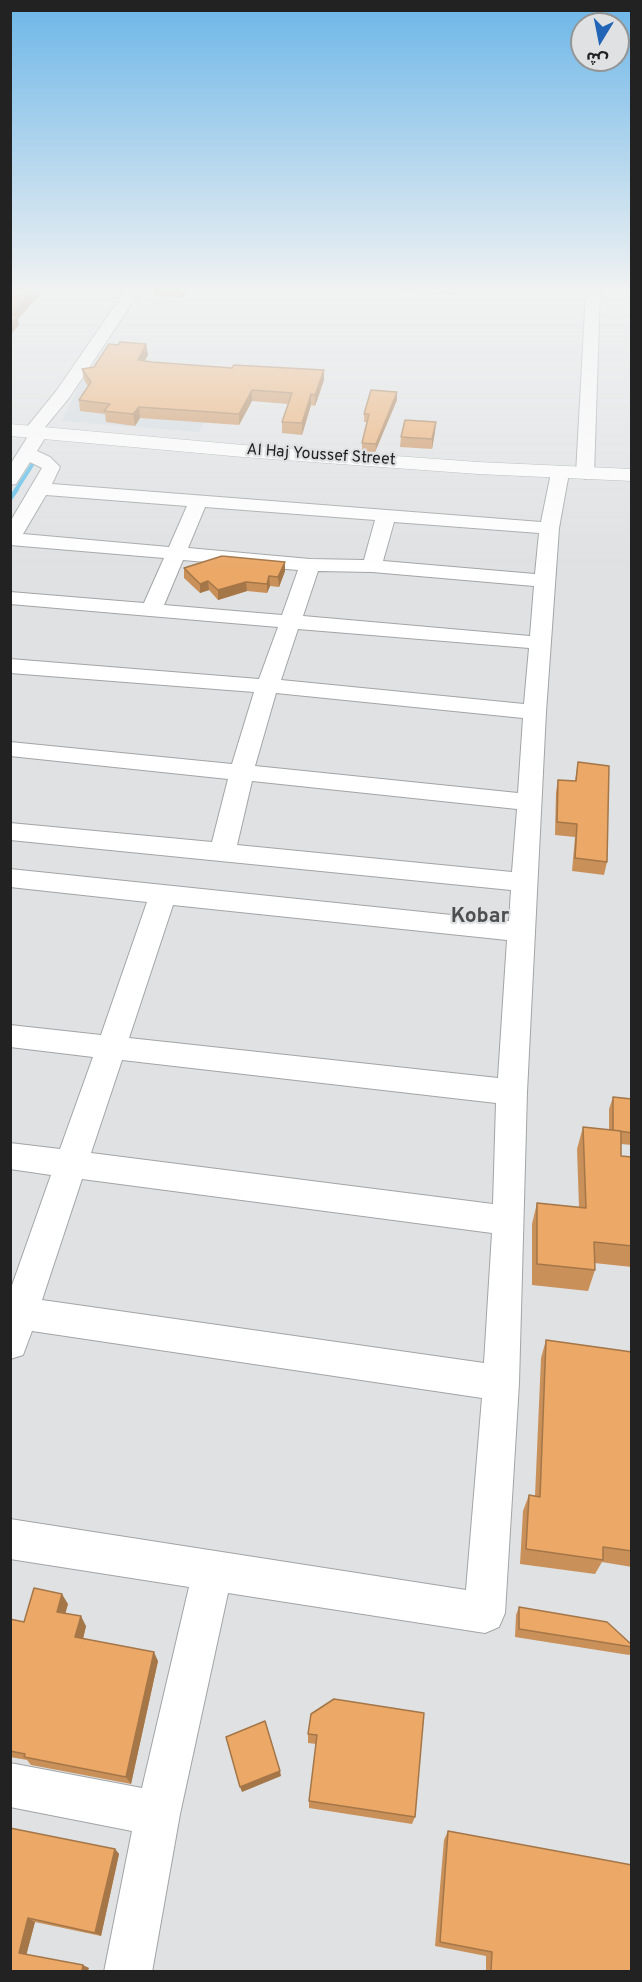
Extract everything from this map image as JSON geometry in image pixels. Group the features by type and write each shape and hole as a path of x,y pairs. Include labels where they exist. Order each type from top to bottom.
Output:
{"main road":[{"name":"Al Haj Youssef Street","path":"10,430 243,451 632,476"}],"street":[{"path":"10,480 39,433 36,427 70,383"},
{"path":"10,1539 485,1613 501,1383 509,1221 512,1092 535,712 542,643 544,581 549,528 572,473 582,383"},
{"path":"28,454 51,467 11,539 310,565 372,566 544,581"},
{"path":"40,489 549,528"},
{"path":"152,609 199,500"},
{"path":"372,566 386,514"},
{"path":"222,852 252,731 310,565"},
{"path":"10,598 542,643"},
{"path":"10,666 269,686 535,712"},
{"path":"10,749 531,802"},
{"path":"10,831 525,882"},
{"path":"10,878 523,932"},
{"path":"164,895 14,1322 501,1383"},
{"path":"10,1036 512,1092"},
{"path":"10,1156 509,1221"},
{"path":"128,1971 158,1814 213,1571"},
{"path":"10,1785 158,1814"}],"shaded area":[{"path":"80,383 225,383 199,432 62,421"}],"building":[{"path":"90,383 319,383 315,395 311,394 302,423 282,422 292,393 252,390 239,414 139,407 133,414 104,411 110,404 79,400"},
{"path":"371,390 397,392 376,444 362,443 369,414 364,414"},
{"path":"405,420 436,422 432,439 401,437"},
{"path":"222,556 285,562 278,577 269,576 267,584 246,582 218,590 208,581 200,584 184,568"},
{"path":"578,762 609,766 607,862 575,858 577,824 557,822 558,780 576,781"},
{"path":"613,1097 632,1099 632,1133 613,1130"},
{"path":"583,1127 621,1131 621,1156 632,1157 632,1246 594,1242 595,1270 537,1264 537,1203 586,1208"},
{"path":"546,1340 632,1352 632,1551 603,1547 603,1560 526,1549 529,1495 540,1497"},
{"path":"34,1588 62,1594 57,1612 81,1616 75,1637 154,1652 126,1777 24,1757 25,1754 10,1751 10,1619 24,1622"},
{"path":"519,1607 607,1622 632,1647 519,1629"},
{"path":"334,1699 424,1713 415,1817 309,1801 317,1735 308,1734 311,1714"},
{"path":"265,1721 280,1771 240,1787 226,1737"},
{"path":"10,1828 115,1849 95,1933 28,1918 19,1953 83,1965 82,1971 10,1971"},
{"path":"448,1831 632,1865 632,1971 491,1971 492,1952 440,1942"}],"waterway":[{"path":"16,490 32,465"},
{"path":"10,499 17,489"}],"district":[{"name":"Kobar","path":"480,918"}]}
